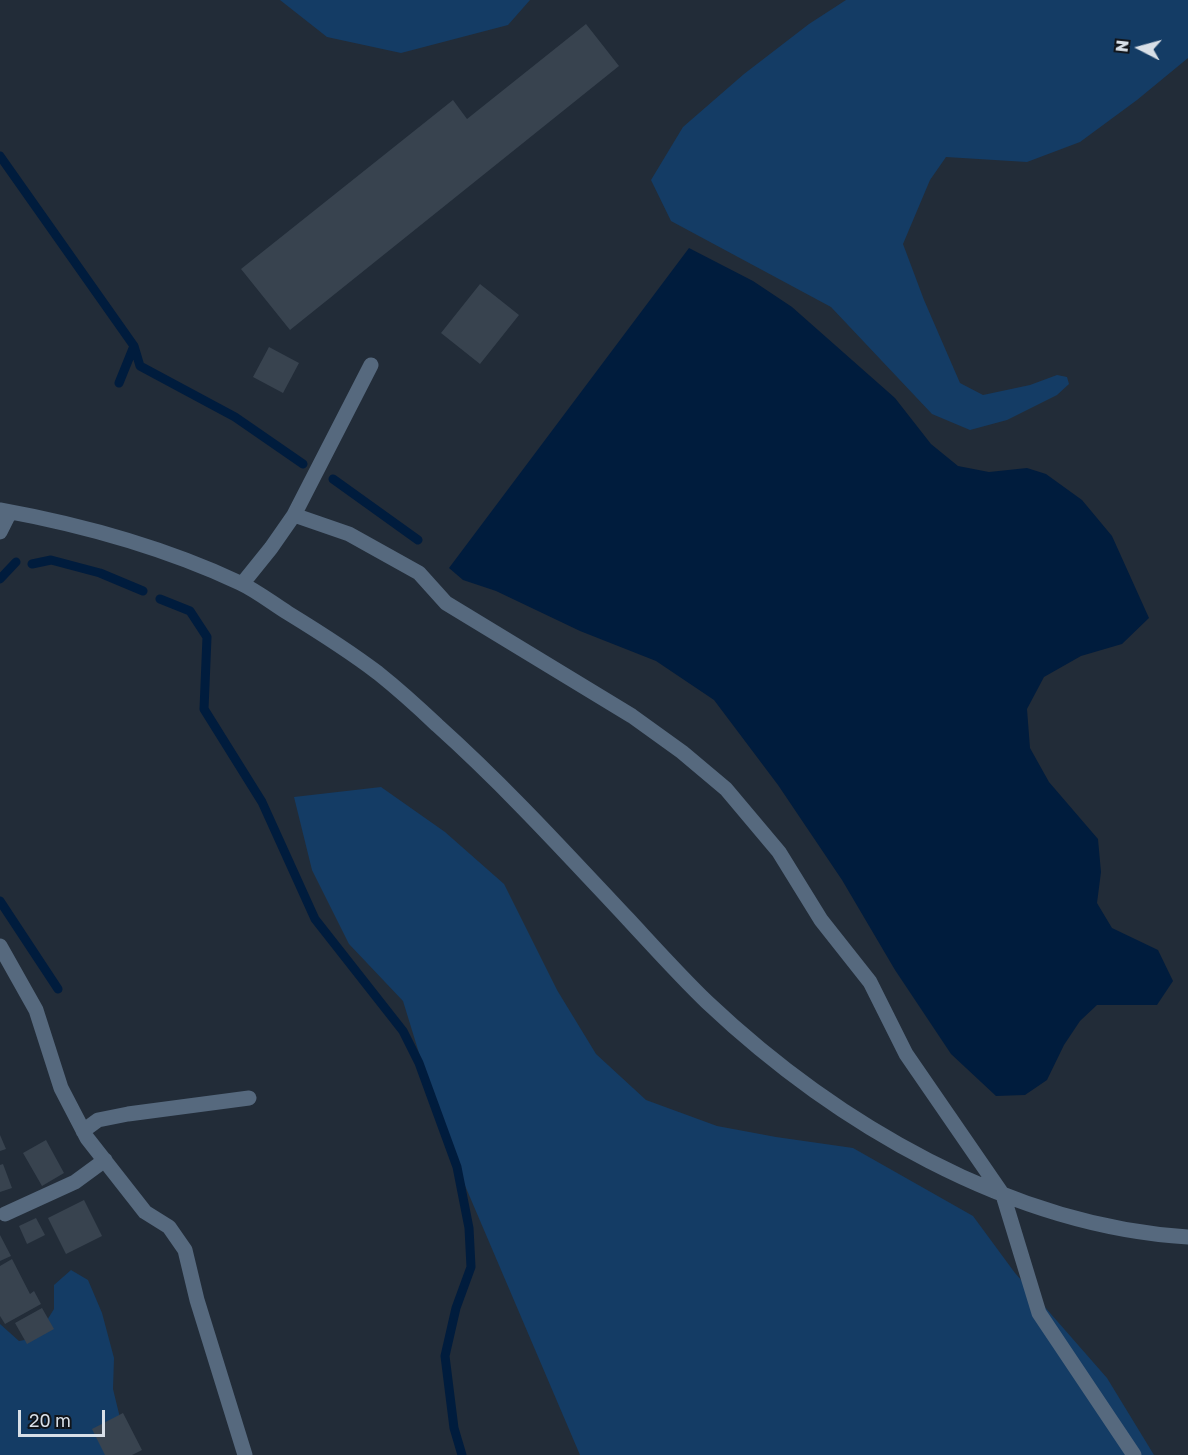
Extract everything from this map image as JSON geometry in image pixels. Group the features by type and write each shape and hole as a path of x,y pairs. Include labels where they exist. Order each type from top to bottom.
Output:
{"street":[{"path":"242,584 271,548 294,514 371,364"},
{"path":"0,532 5,511 111,534 182,559 242,584 335,642 380,675 436,723 488,770 707,1002 800,1080 891,1141 1003,1195 1054,1213 1158,1235 1188,1237"},
{"path":"294,514 349,534 419,573 446,603 632,716 682,752 726,789 779,852 821,920 870,982 906,1054 1003,1195 1039,1313 1134,1455"},
{"path":"0,946 36,1010 61,1088 83,1131 145,1212 169,1227 185,1250 197,1300 245,1455"},
{"path":"83,1131 98,1120 108,1118 249,1098"},
{"path":"5,1214 75,1182 105,1160"}],"shaded area":[{"path":"280,0 530,0 508,25 401,53 327,37"},
{"path":"846,0 1188,0 1188,58 1137,100 1080,142 1027,162 946,157 930,180 903,244 924,300 960,383 983,395 1030,385 1057,375 1067,377 1069,384 1057,395 1007,420 970,430 932,414 831,307 671,221 651,180 683,127 744,74 809,24"},
{"path":"689,248 753,281 792,307 895,398 931,444 958,466 989,472 1027,468 1046,474 1082,500 1112,536 1149,618 1122,644 1081,656 1044,677 1027,709 1030,748 1049,782 1098,839 1101,872 1097,903 1112,928 1158,950 1173,981 1157,1005 1097,1005 1080,1021 1064,1045 1047,1080 1025,1095 996,1096 951,1054 895,970 842,880 778,785 714,700 656,661 580,631 496,591 463,580 449,568"},
{"path":"381,787 445,832 504,884 557,990 596,1054 646,1100 717,1126 853,1148 973,1216 1015,1273 1107,1378 1154,1455 580,1455 446,1141 403,1001 349,944 312,870 294,797"},
{"path":"71,1270 88,1280 102,1313 114,1358 113,1389 129,1455 0,1455 0,1324 19,1341 36,1338 54,1309 54,1285"}],"building":[{"path":"586,24 619,66 290,330 241,269 453,100 467,119"},
{"path":"480,284 519,315 480,364 441,333"},
{"path":"269,347 299,363 283,393 253,377"},
{"path":"0,1135 6,1149 0,1151"},
{"path":"46,1140 64,1173 42,1186 23,1153"},
{"path":"3,1164 12,1188 0,1192 0,1165"},
{"path":"84,1200 102,1236 66,1254 48,1218"},
{"path":"36,1218 45,1235 27,1244 19,1226"},
{"path":"0,1235 11,1256 0,1261"},
{"path":"12,1259 30,1294 34,1291 41,1304 5,1324 0,1316 0,1266"},
{"path":"42,1308 54,1329 27,1344 15,1323"},
{"path":"123,1413 142,1450 132,1455 105,1455 92,1429"}],"waterway":[{"path":"0,156 134,346 119,383"},
{"path":"134,346 140,366 235,417 303,464"},
{"path":"333,479 418,540"},
{"path":"32,564 51,560 100,573 143,591"},
{"path":"0,579 16,562"},
{"path":"160,599 190,611 207,637 204,709 262,802 315,919 403,1031 419,1063 457,1167 469,1228 471,1267 456,1308 445,1356 454,1428 462,1455"},
{"path":"0,901 58,989"}]}
